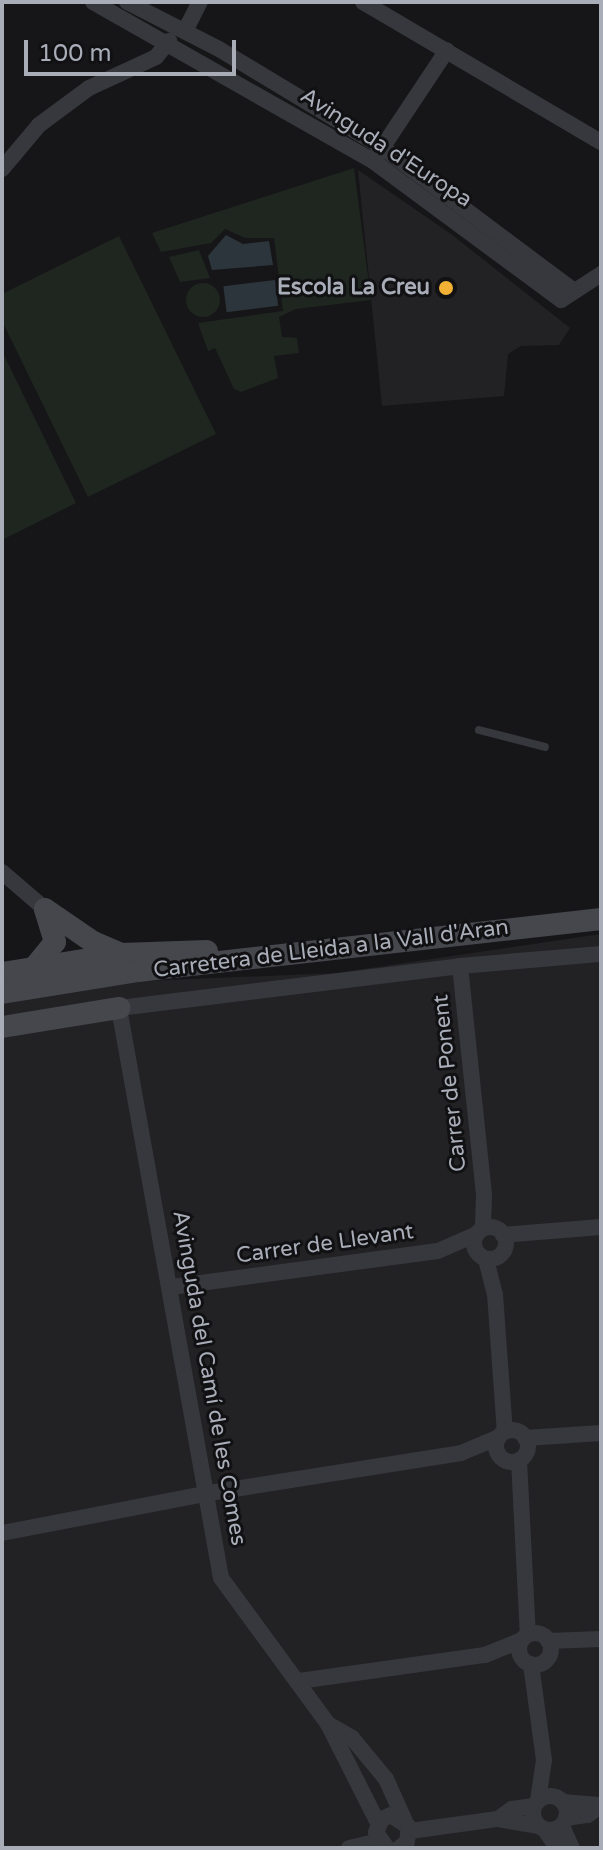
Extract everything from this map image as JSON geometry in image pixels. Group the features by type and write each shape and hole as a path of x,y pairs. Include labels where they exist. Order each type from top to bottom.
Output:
{"main road":[{"path":"45,909 93,942 121,954"},
{"path":"2,985 41,964 55,936 45,909"},
{"name":"Carretera de Lleida a la Vall d'Aran","path":"61,983 601,919"},
{"path":"2,973 41,964 121,954 305,952"},
{"path":"2,993 61,983"},
{"path":"2,1003 61,983"},
{"path":"2,1027 119,1008"}],"street":[{"name":"Avinguda d'Europa","path":"93,2 378,154"},
{"name":"Avinguda d'Europa","path":"127,2 185,31 378,154 568,296 601,274"},
{"path":"185,31 200,2"},
{"path":"363,2 601,142"},
{"path":"2,169 39,125 89,88 156,57 169,41"},
{"path":"378,154 447,50"},
{"path":"2,872 45,909"},
{"path":"119,1008 460,966 601,954"},
{"name":"Carrer de Ponent","path":"460,966 527,1600 536,1649 544,1760 572,1848"},
{"name":"Avinguda del Camí de les Comes","path":"119,1008 209,1493 221,1578 328,1724 378,1823"},
{"name":"Carrer de Llevant","path":"171,1287 601,1227"},
{"path":"2,1533 209,1493 601,1433"},
{"path":"299,1681 601,1639"},
{"name":"Avinguda del Camí de les Comes","path":"328,1724 352,1738 386,1779 408,1826"},
{"name":"Carrer de Ponent","path":"541,1828 536,1803 544,1760"},
{"path":"498,1819 512,1809 536,1803 588,1815 601,1805"},
{"path":"541,1828 562,1811"},
{"path":"387,1846 378,1823 391,1815 408,1826 498,1819 541,1828 557,1848"},
{"path":"349,1848 387,1846 408,1826"}],"lane":[{"path":"479,730 545,747"}],"shaded area":[{"path":"354,168 371,300 296,309 279,317 282,337 297,338 299,353 274,356 278,378 241,392 234,389 215,348 208,351 198,323 283,311 274,238 245,238 225,229 211,243 161,252 152,233"},
{"name":"Escola La Creu","path":"358,170 451,234 570,328 559,345 521,346 508,354 504,396 382,406"},
{"path":"226,235 243,244 269,241 273,265 212,270 208,256"},
{"path":"119,236 216,434 88,497 2,321 2,294"},
{"path":"199,250 210,278 180,282 169,257"},
{"path":"275,280 278,306 227,312 223,286"},
{"path":"203,283 215,288 220,300 215,312 203,317 191,312 186,300 191,288"},
{"path":"2,351 76,503 2,540"},
{"path":"601,934 601,1848 2,1848 2,1004 119,982 336,973"}],"place":[{"name":"Escola La Creu","path":"446,288"}]}
